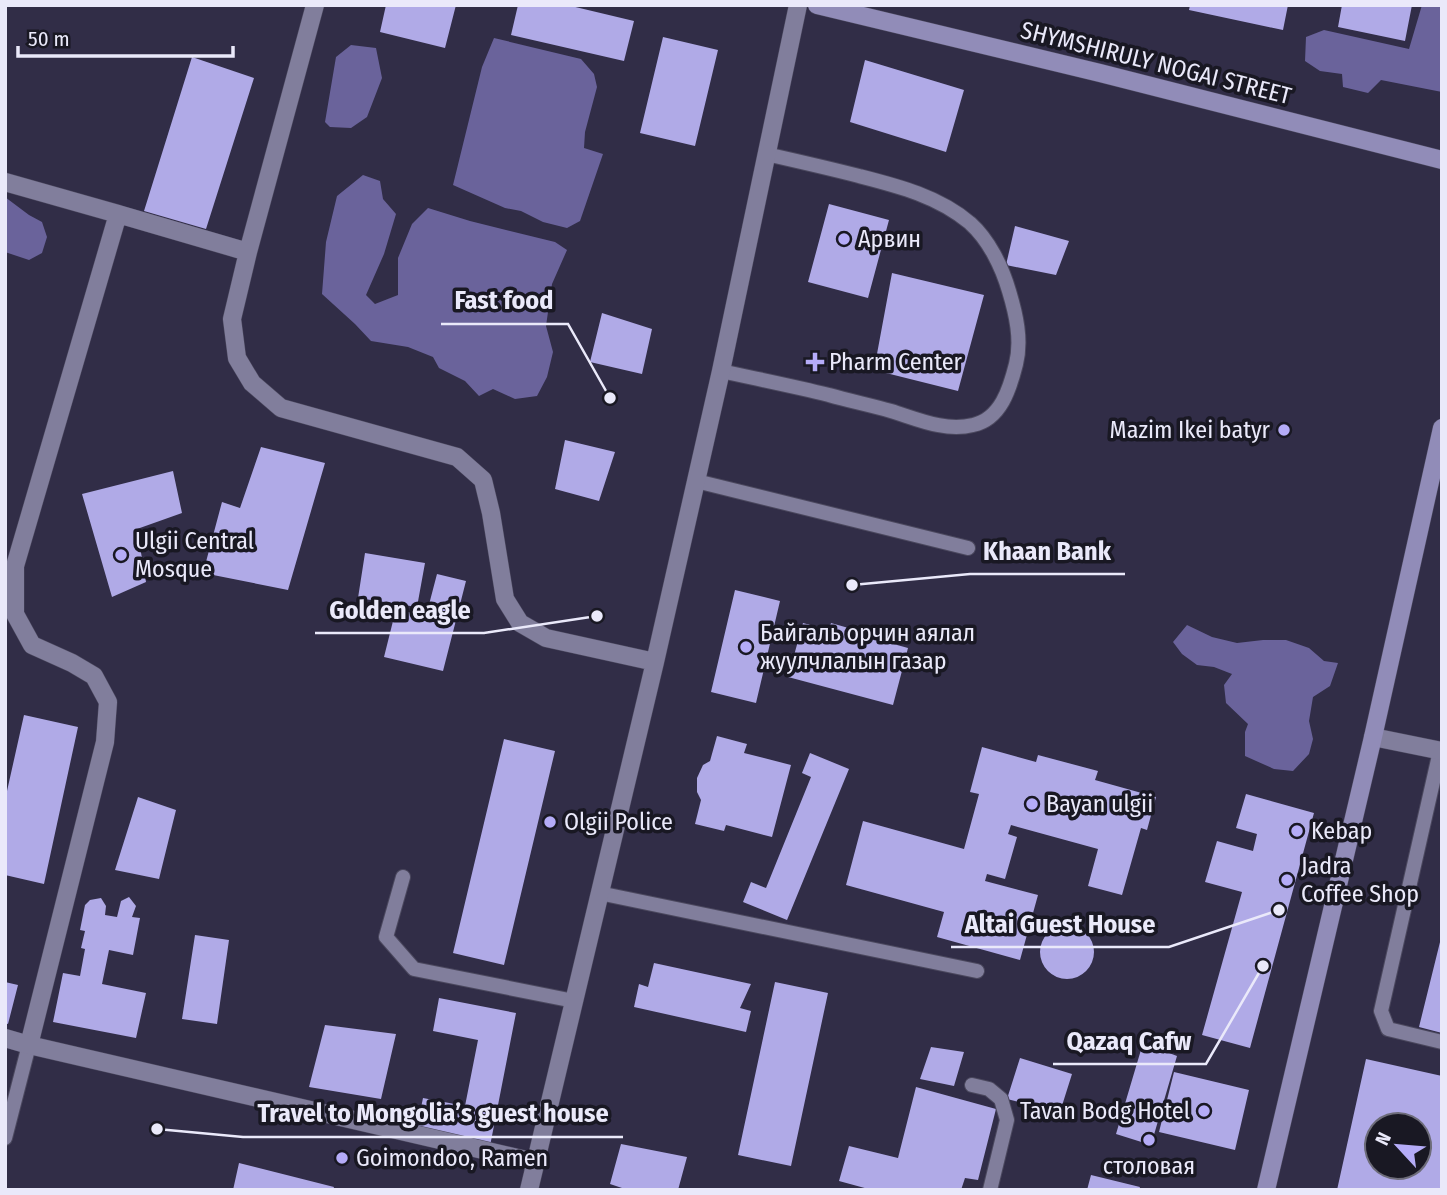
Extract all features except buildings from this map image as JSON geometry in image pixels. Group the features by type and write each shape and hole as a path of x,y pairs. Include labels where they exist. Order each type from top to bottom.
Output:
{"main road":[{"name":"SHYMSHIRULY NOGAI STREET","path":"817,5 1100,73 1442,160"},
{"path":"1266,1190 1373,737 1442,428"}],"street":[{"path":"316,5 232,319 237,358 251,383 281,408 457,457 483,480 505,599 520,623 547,638 655,662"},
{"path":"529,1190 655,662 721,371 798,5"},
{"path":"5,183 248,252"},
{"path":"29,1045 105,742 108,702 94,676 32,645 15,614 15,566 118,214"},
{"path":"1373,737 1441,751"},
{"path":"5,1038 535,1162"}],"lane":[{"path":"721,371 817,392 929,423 956,427 974,425 988,419 1002,404 1011,384 1017,357 1018,330 1004,273 996,255 972,225 947,206 923,195 888,183 766,154"},
{"path":"696,481 968,548"},
{"path":"1441,751 1381,1011 1388,1029 1442,1042"},
{"path":"403,877 386,937 414,969 574,1001"},
{"path":"599,893 978,971"},
{"path":"5,1138 29,1045"},
{"path":"972,1085 989,1089 1001,1099 1007,1120 990,1190"}],"shaded area":[{"path":"1422,5 1442,5 1442,92 1381,80 1368,93 1343,87 1342,74 1320,71 1305,61 1306,37 1324,30 1409,49"},
{"path":"494,38 581,59 594,74 597,87 585,132 584,148 603,154 580,221 567,228 505,208 453,185 482,67"},
{"path":"351,45 376,48 382,78 367,117 351,128 330,127 325,122 336,57"},
{"path":"363,175 380,181 383,199 396,214 384,254 366,295 375,304 398,295 398,258 412,224 428,208 555,242 567,250 552,284 546,326 553,352 547,377 537,396 515,399 493,389 479,396 465,381 439,368 433,357 408,347 371,341 322,294 326,242 337,196"},
{"path":"5,197 42,222 47,237 42,253 29,260 5,252"},
{"path":"1187,625 1212,637 1237,643 1286,640 1309,648 1324,661 1338,663 1330,686 1313,697 1309,721 1313,739 1309,754 1293,771 1274,769 1245,756 1245,732 1248,724 1226,703 1224,685 1232,674 1214,667 1197,665 1182,654 1173,642"}],"place":[{"name":"Арвин","path":"844,239"},
{"name":"Pharm Center","path":"815,362"},
{"name":"Fast food","path":"610,398"},
{"name":"Mazim Ikei batyr","path":"1284,430"},
{"name":"Ulgii Central Mosque","path":"121,555"},
{"name":"Khaan Bank","path":"852,585"},
{"name":"Golden eagle","path":"597,616"},
{"name":"Байгаль орчин аялал жуулчлалын газар","path":"746,647"},
{"name":"Bayan ulgii","path":"1032,804"},
{"name":"Olgii Police","path":"550,822"},
{"name":"Kebap","path":"1297,831"},
{"name":"Jadra Coffee Shop","path":"1287,880"},
{"name":"Altai Guest House","path":"1279,910"},
{"name":"Qazaq Cafw","path":"1263,966"},
{"name":"Tavan Bodg Hotel","path":"1204,1111"},
{"name":"Travel to Mongolia’s guest house","path":"157,1129"},
{"name":"столовая","path":"1149,1140"},
{"name":"Goimondoo, Ramen","path":"342,1158"}]}
